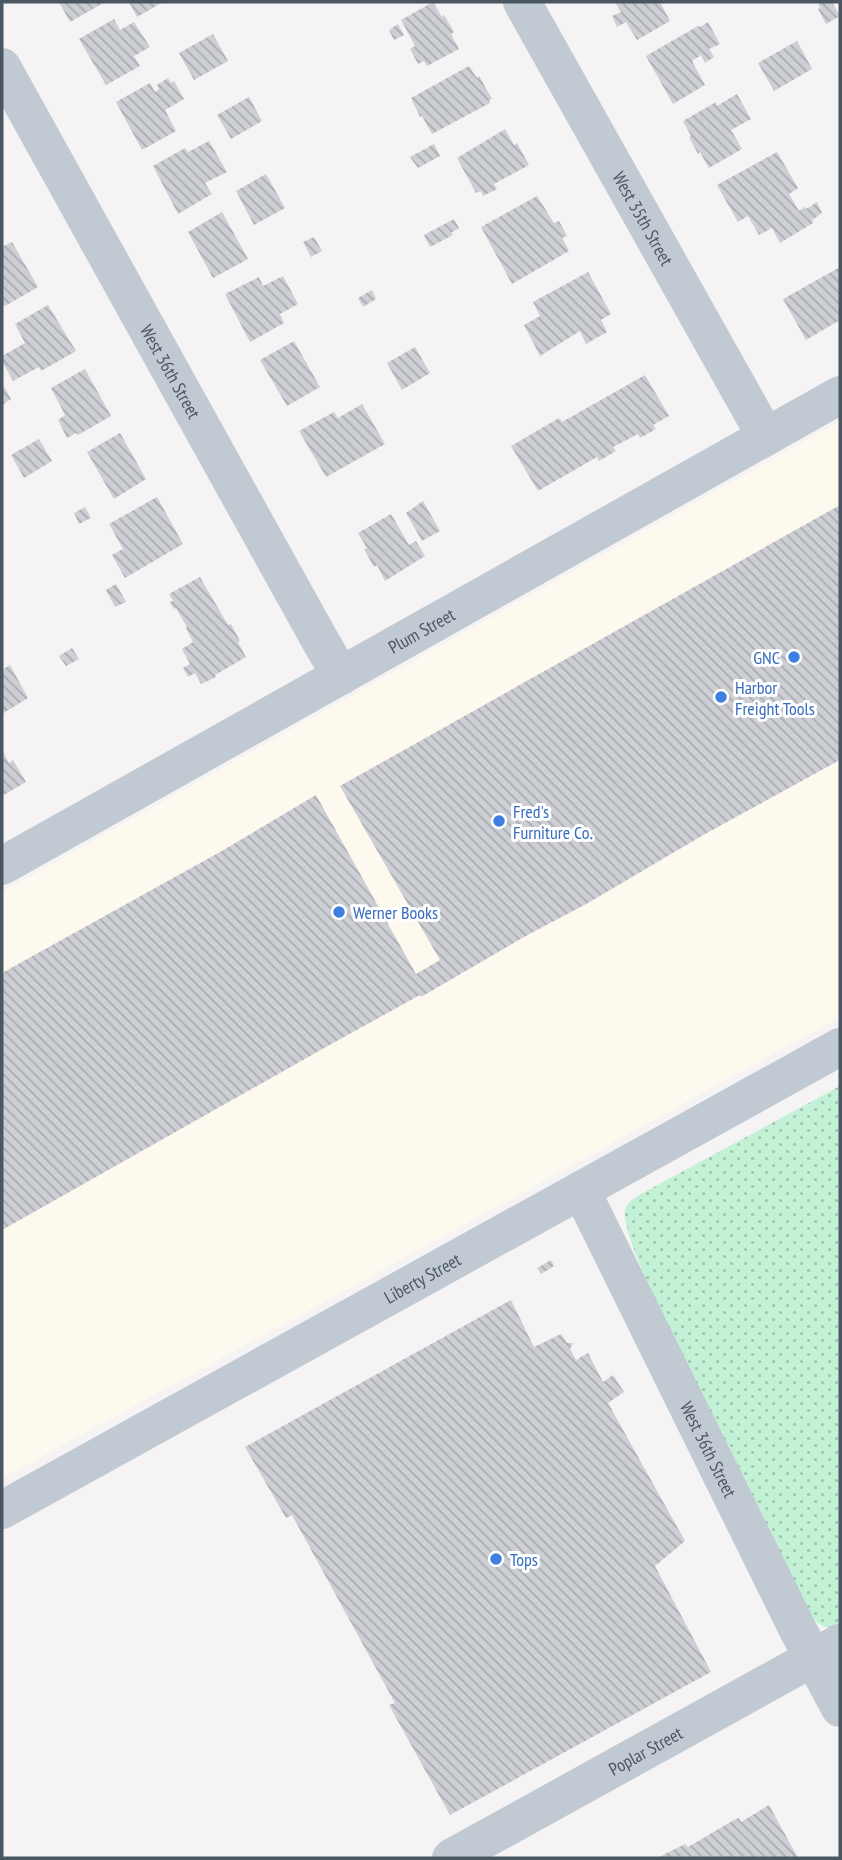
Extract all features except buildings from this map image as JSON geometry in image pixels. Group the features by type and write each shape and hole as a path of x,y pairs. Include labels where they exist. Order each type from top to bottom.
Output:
{"street":[{"name":"West 35th Street","path":"522,2 766,437"},
{"name":"West 36th Street","path":"2,67 341,676"},
{"name":"Plum Street","path":"2,866 840,395"},
{"name":"Liberty Street","path":"2,1510 840,1047"},
{"name":"West 36th Street","path":"582,1189 827,1651 840,1708"},
{"name":"Poplar Street","path":"451,1858 827,1651"}],"shaded area":[{"path":"840,421 840,1017 2,1478 2,892"}],"green space":[{"path":"840,1086 840,1627 830,1628 820,1625 810,1615 647,1282 626,1225 625,1210 641,1194"}],"place":[{"name":"GNC","path":"794,657"},
{"name":"Harbor Freight Tools","path":"721,697"},
{"name":"Fred's Furniture Co.","path":"499,821"},
{"name":"Werner Books","path":"339,912"},
{"name":"Tops","path":"496,1559"}]}
